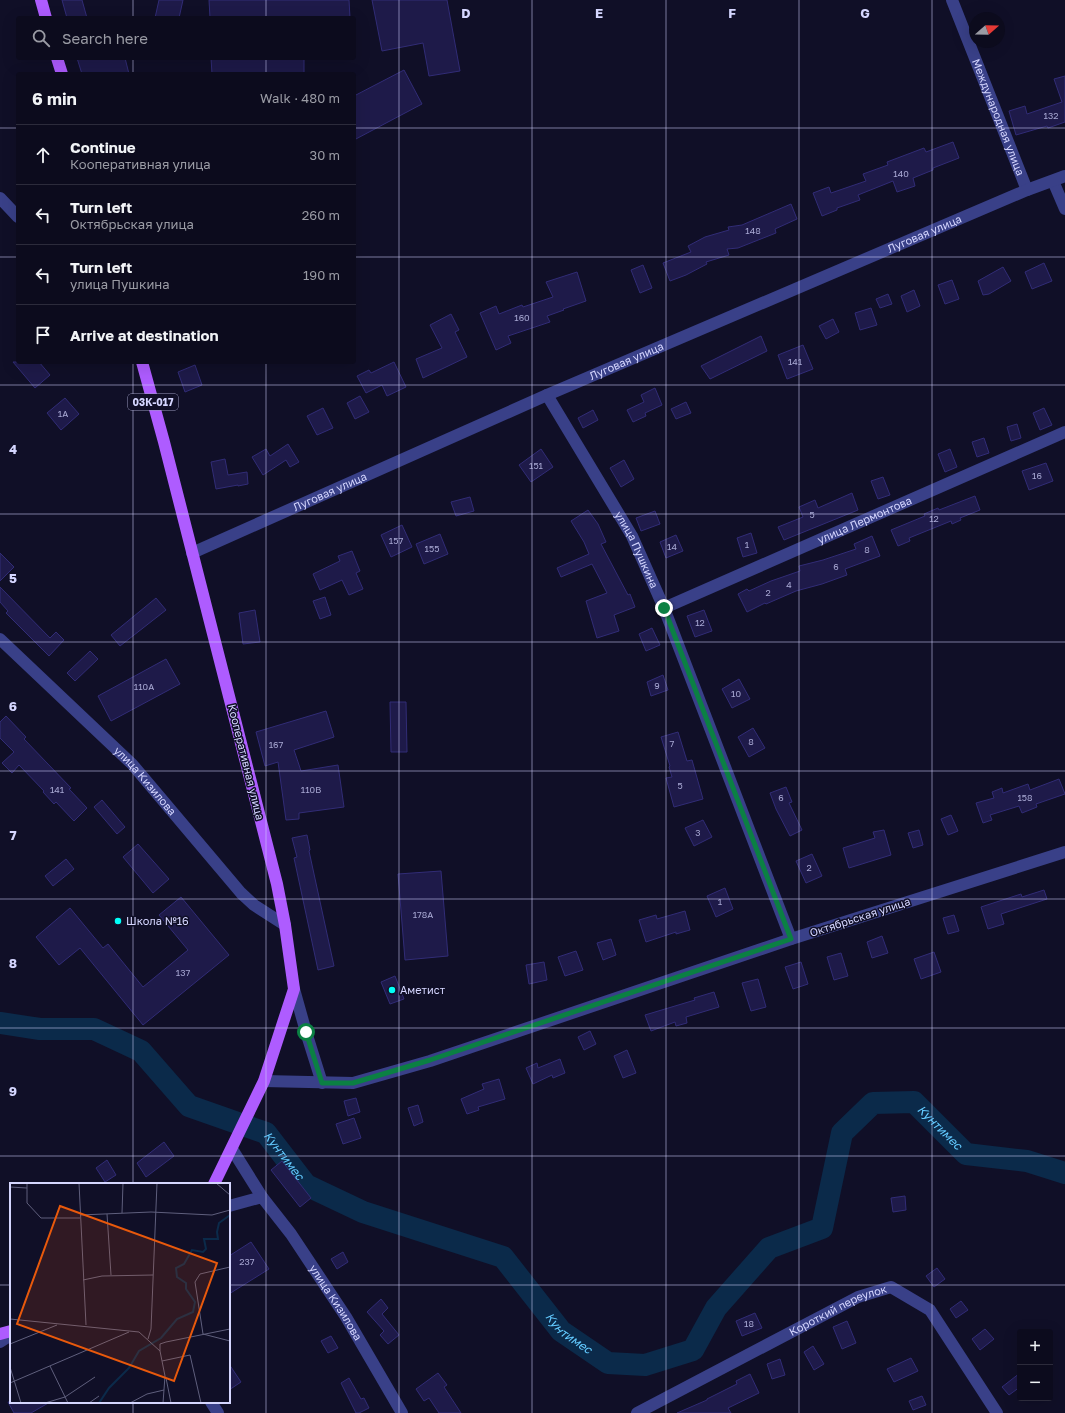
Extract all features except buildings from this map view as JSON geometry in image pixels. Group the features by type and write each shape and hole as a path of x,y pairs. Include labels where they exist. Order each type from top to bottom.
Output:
{"main road":[{"path":"41,0 45,16"},
{"path":"58,60 61,72"},
{"name":"Кооперативная улица","path":"143,364 164,442 277,884 285,925 294,989"},
{"path":"215,1183 264,1081 294,989"},
{"path":"0,1334 10,1331"}],"street":[{"name":"Международная улица","path":"952,0 1027,190"},
{"name":"Луговая улица","path":"192,553 547,395 1027,190 1065,176"},
{"path":"1053,181 1065,208"},
{"path":"0,198 16,215"},
{"name":"улица Пушкина","path":"547,395 632,536 664,608 791,939"},
{"name":"улица Лермонтова","path":"664,608 1065,432"},
{"name":"улица Кизилова","path":"0,639 132,764 241,892 254,905 285,925"},
{"name":"Октябрьская улица","path":"264,1081 285,1080 322,1083 353,1083 430,1060 791,939 1065,852"},
{"name":"Кооперативная улица","path":"294,989 322,1083"},
{"name":"улица Кизилова","path":"232,1149 262,1197 291,1234 346,1317 402,1413"},
{"path":"230,1206 262,1197"},
{"name":"Короткий переулок","path":"637,1413 858,1297 891,1287 930,1310 996,1413"},
{"path":"0,1342 10,1336"},
{"path":"213,1403 218,1413"}],"waterway":[{"name":"Кунтимес","path":"0,1023 40,1029 94,1029 141,1051 189,1106 266,1133 306,1185 363,1212 503,1257 561,1331 608,1363 645,1365 693,1350 716,1308 769,1248 822,1228 842,1133 873,1103 914,1102 966,1154 1027,1161 1065,1173"}],"place":[{"name":"Школа №16","path":"118,921"},
{"name":"Аметист","path":"392,990"}],"route":[{"path":"306,1032 322,1083 353,1083 430,1060 791,939 664,608"}]}
